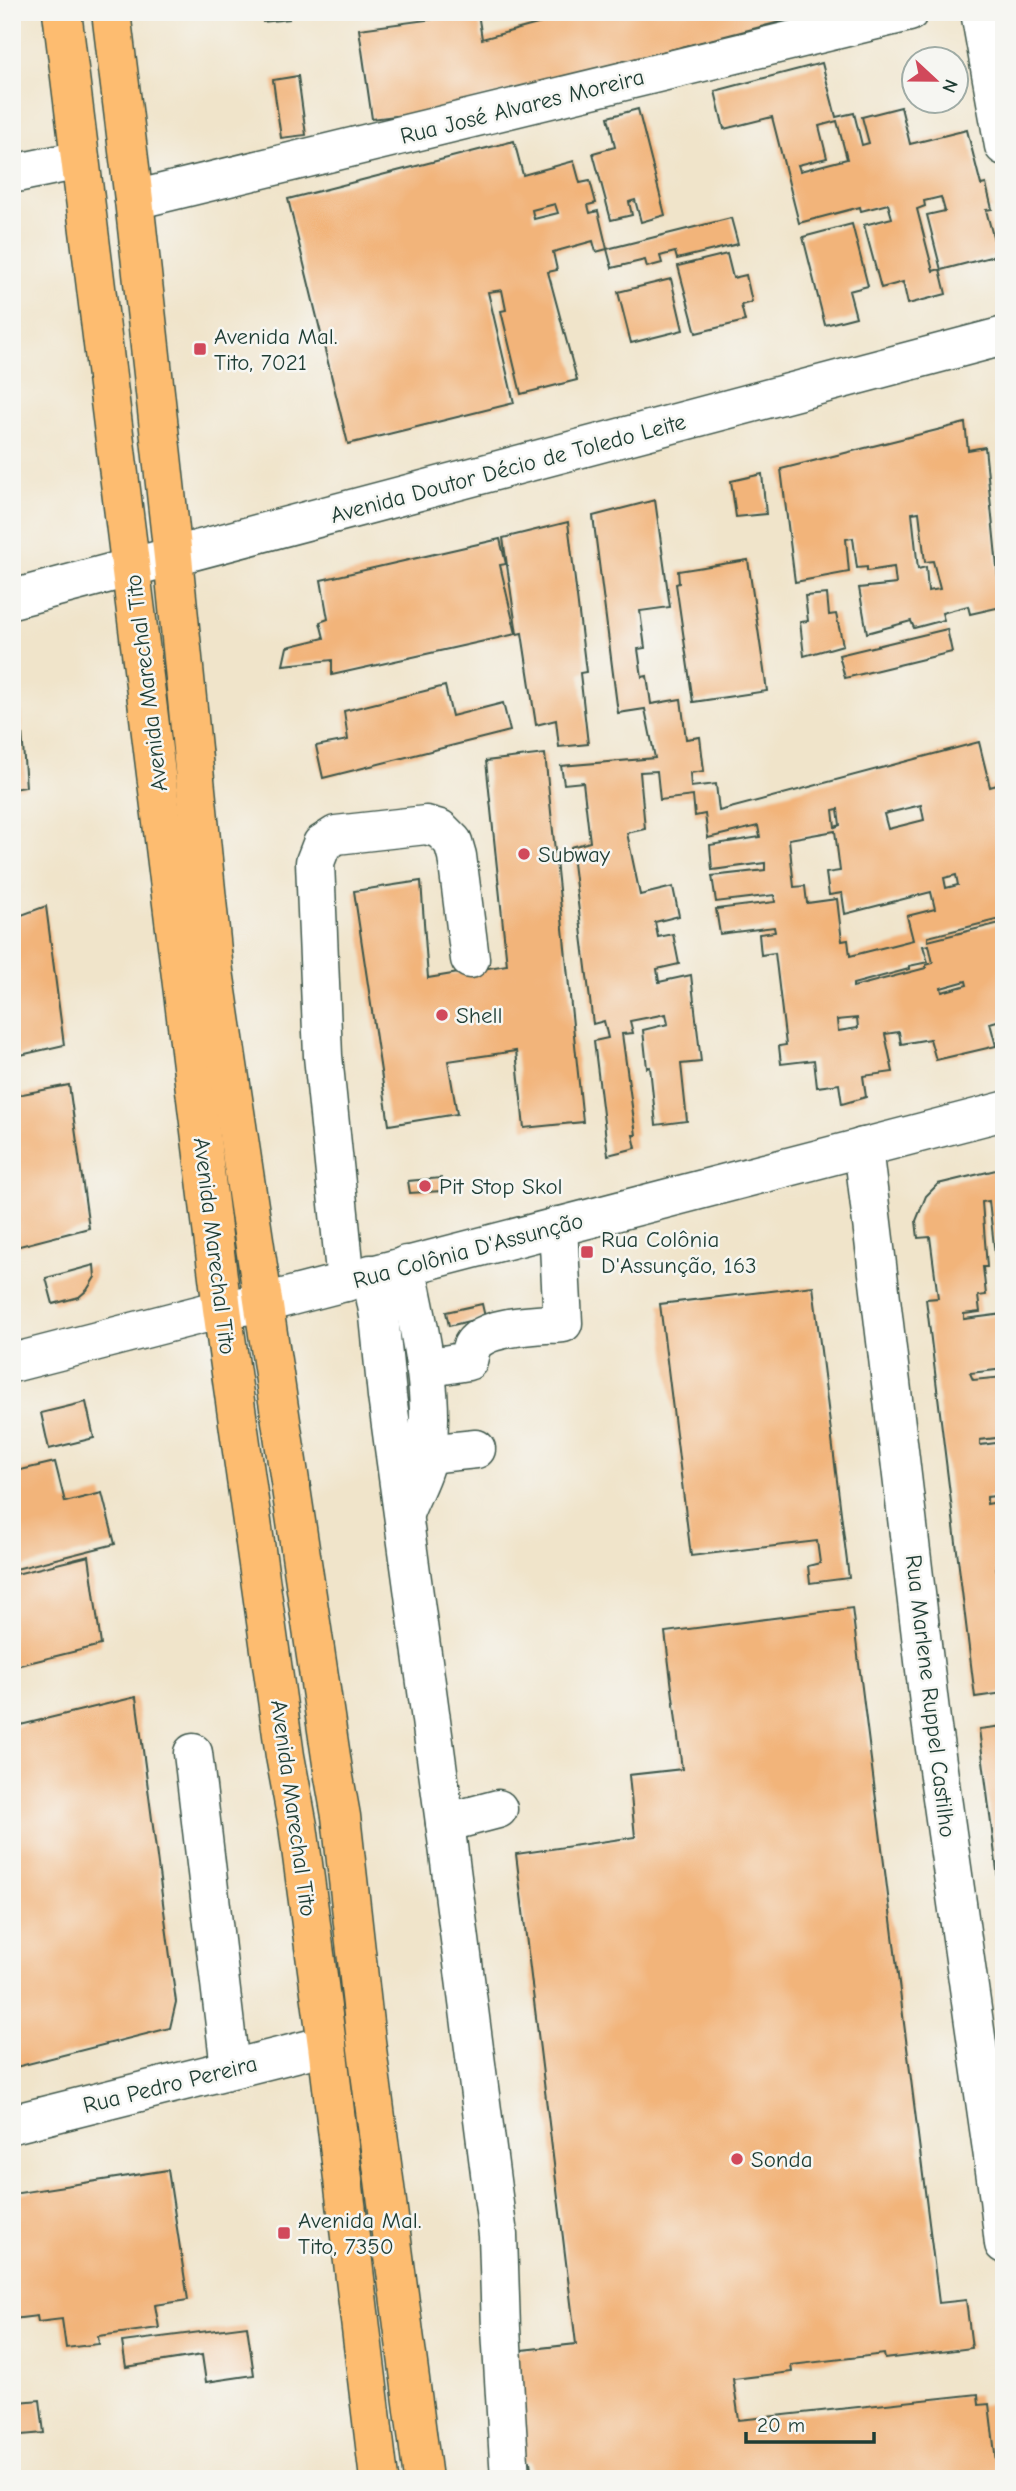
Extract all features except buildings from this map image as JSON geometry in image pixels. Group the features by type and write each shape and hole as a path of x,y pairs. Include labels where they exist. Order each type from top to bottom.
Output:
{"main road":[{"name":"Avenida Marechal Tito","path":"62,12 222,1309 285,1756 298,1826 379,2479"},
{"name":"Avenida Marechal Tito","path":"111,12 173,557 214,971 341,1816 366,2041 424,2479"},
{"path":"69,67 116,57"}],"street":[{"name":"Rua José Alvares Moreira","path":"134,200 909,12"},
{"path":"980,12 1004,146"},
{"path":"12,174 80,160"},
{"name":"Avenida Doutor Décio de Toledo Leite","path":"12,599 1004,336"},
{"path":"470,959 457,856 453,842 440,829 426,825 336,835 323,844 315,862 323,1056 374,1274 387,1396 446,1823 498,2235 500,2329 510,2479"},
{"name":"Rua Colônia D'Assunção","path":"12,1363 222,1309 264,1303 1004,1111"},
{"name":"Rua Marlene Ruppel Castilho","path":"863,1147 931,1720 1004,2244"},
{"path":"425,1368 468,1361 471,1347 477,1339 504,1329 563,1323 558,1226"},
{"path":"374,1274 425,1368 427,1454 404,1513"},
{"path":"427,1454 476,1450"},
{"path":"193,1753 230,2068"},
{"path":"446,1823 498,1809"},
{"name":"Rua Pedro Pereira","path":"12,2124 327,2045"}],"place":[{"name":"Avenida Mal. Tito, 7021","path":"200,349"},
{"name":"Subway","path":"524,854"},
{"name":"Shell","path":"442,1015"},
{"name":"Pit Stop Skol","path":"425,1186"},
{"name":"Rua Colônia D'Assunção, 163","path":"587,1252"},
{"name":"Sonda","path":"737,2159"},
{"name":"Avenida Mal. Tito, 7350","path":"284,2233"}]}
